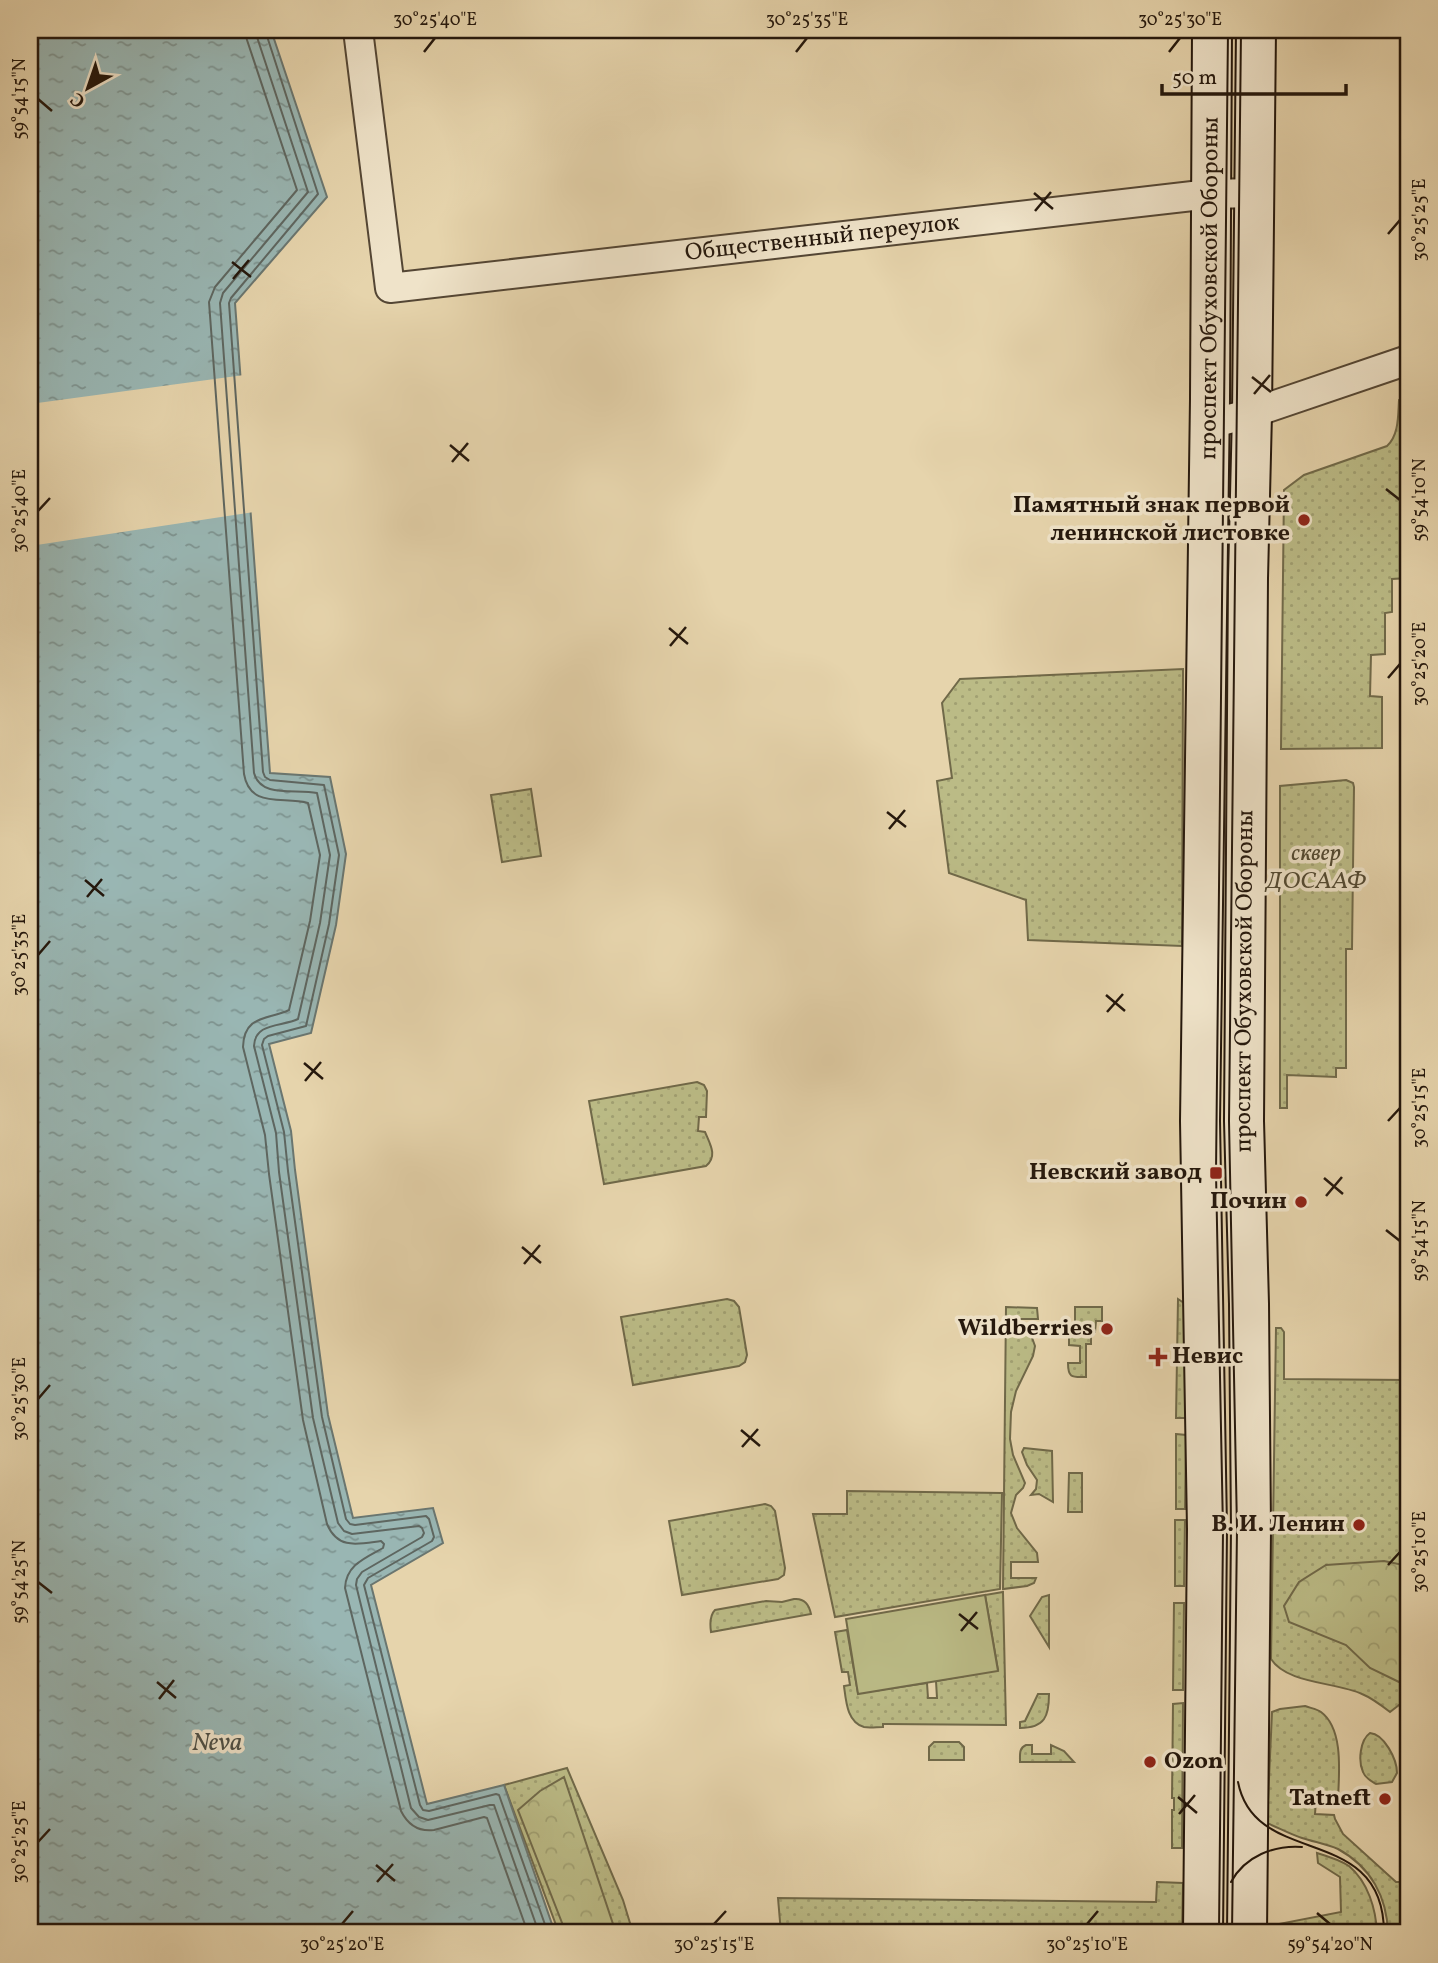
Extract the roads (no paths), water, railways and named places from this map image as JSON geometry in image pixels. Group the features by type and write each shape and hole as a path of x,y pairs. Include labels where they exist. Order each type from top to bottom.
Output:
{"main road":[{"name":"проспект Обуховской Обороны","path":"1203,1933 1207,1529 1200,1121 1210,424 1212,30"},
{"name":"проспект Обуховской Обороны","path":"1247,1933 1251,1529 1244,1121 1256,30"}],"street":[{"name":"Общественный переулок","path":"358,30 390,288 1210,194 1254,192"},
{"path":"1210,424 1252,413 1408,360"}],"water":[{"name":"Neva","path":"30,30 271,30 327,197 235,303 270,773 330,777 346,854 336,925 311,1033 269,1044 291,1131 328,1415 353,1518 433,1508 443,1543 371,1585 427,1804 504,1785 555,1933 30,1933"}],"tram line":[{"path":"1219,1933 1223,1530 1216,1173 1228,30"},
{"path":"1232,1933 1237,1529 1229,1121 1241,30"},
{"path":"1238,1782 1249,1809 1268,1827 1342,1859 1364,1875 1378,1898 1384,1933"},
{"path":"1231,1882 1244,1865 1261,1854 1281,1848 1302,1847"}],"place":[{"name":"Памятный знак первой ленинской листовке","path":"1304,520"},
{"name":"Невский завод","path":"1216,1173"},
{"name":"Почин","path":"1301,1202"},
{"name":"Wildberries","path":"1107,1329"},
{"name":"Невис","path":"1158,1357"},
{"name":"В. И. Ленин","path":"1359,1525"},
{"name":"Ozon","path":"1150,1762"},
{"name":"Tatneft","path":"1385,1799"}],"park label":[{"name":"сквер ДОСААФ","path":"1316,868"}]}
